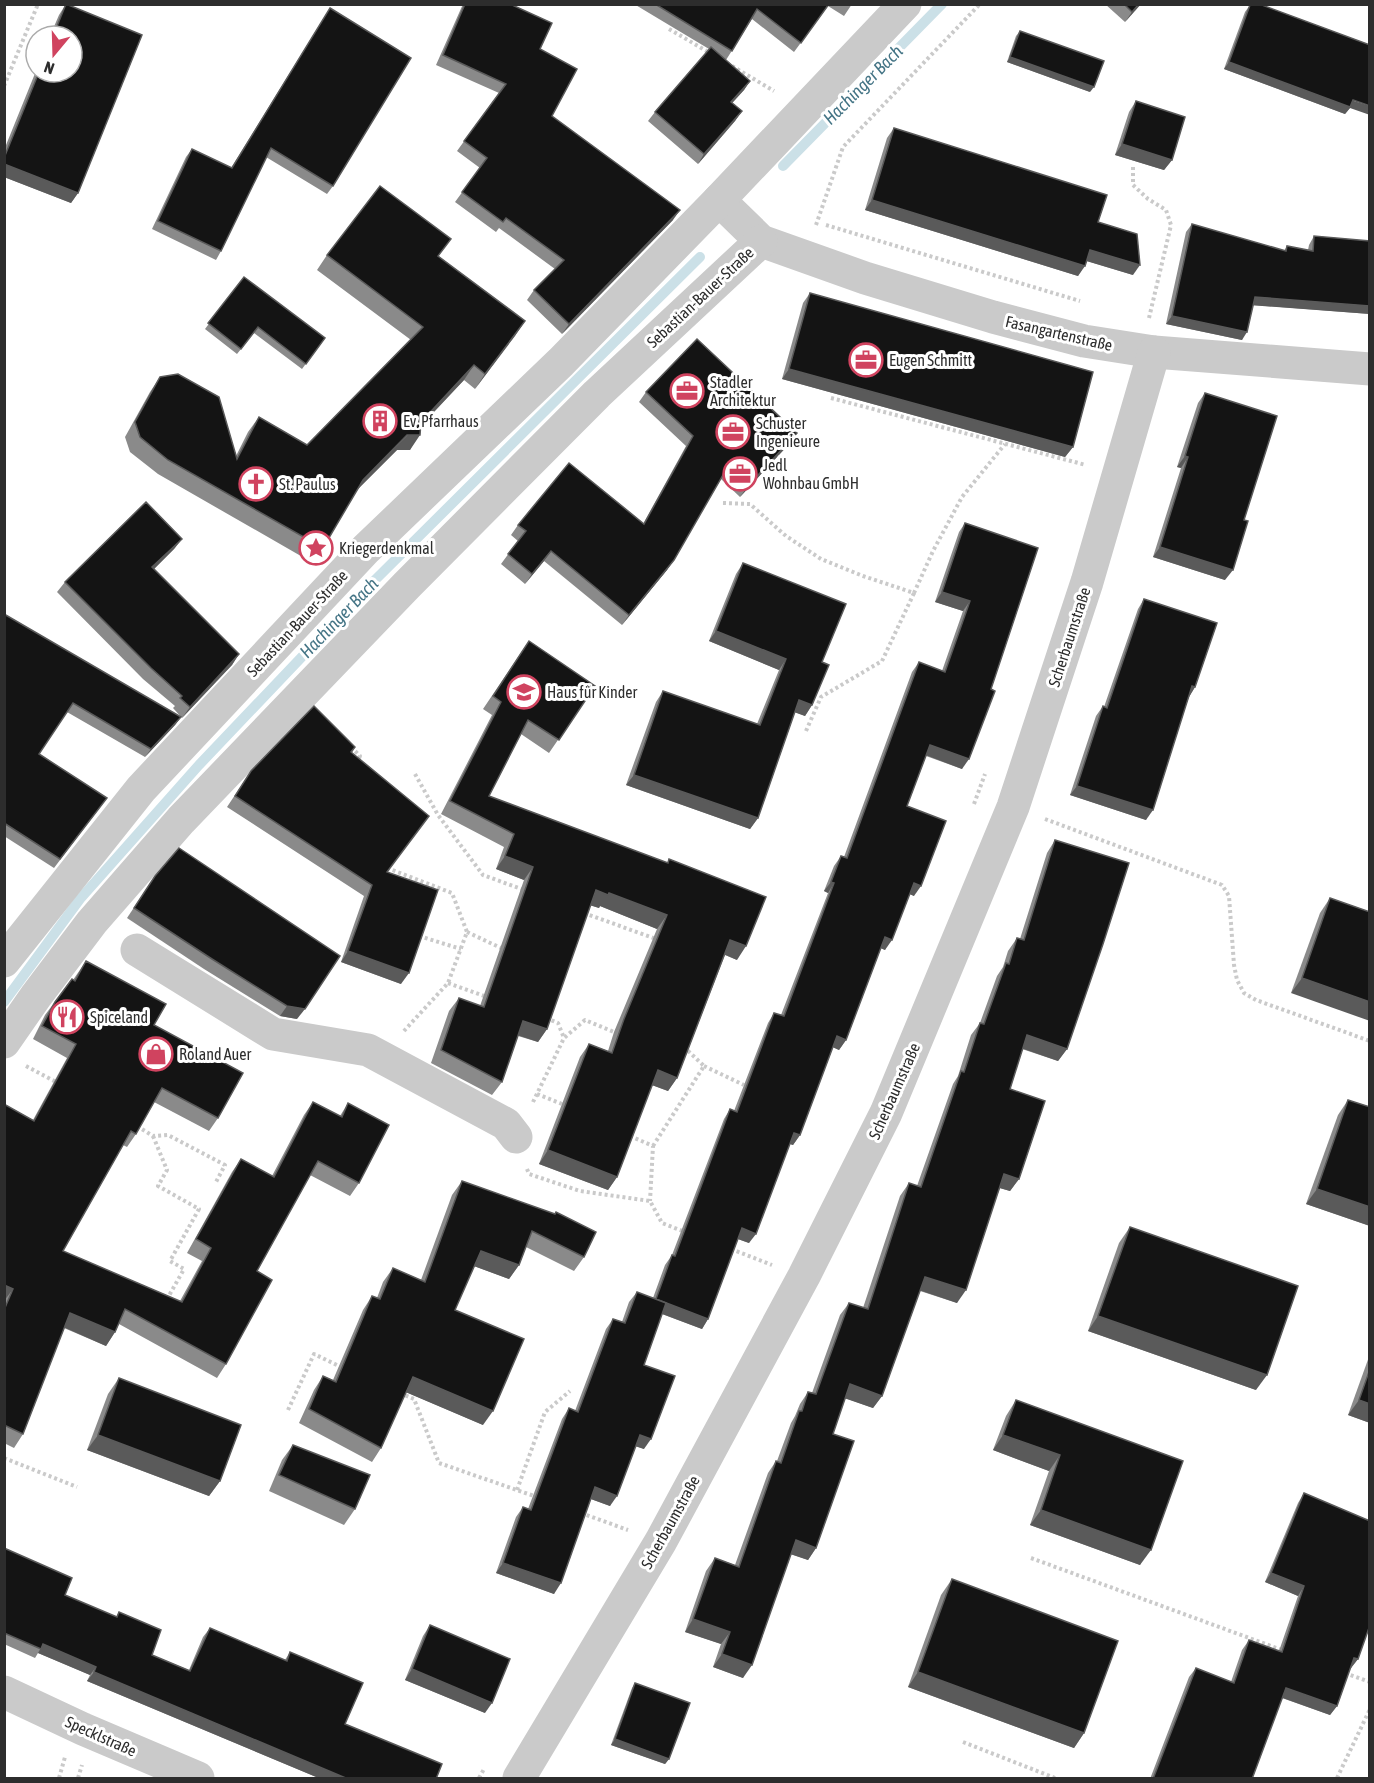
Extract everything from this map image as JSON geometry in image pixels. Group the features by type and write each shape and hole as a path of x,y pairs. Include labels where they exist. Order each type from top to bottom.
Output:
{"street":[{"name":"Sebastian-Bauer-Straße","path":"4,961 161,804 407,585 579,378 719,200 905,4"},
{"name":"Sebastian-Bauer-Straße","path":"14,1053 36,996 92,922 161,804 366,549 579,378 761,241 719,200"},
{"name":"Fasangartenstraße","path":"761,241 865,278 993,317 1084,341 1148,351 1370,369"},
{"name":"Scherbaumstraße","path":"519,1779 661,1541 804,1276 886,1113 1013,807 1087,582 1148,351"},
{"path":"137,950 273,1034 368,1050 506,1124 516,1137"},
{"name":"Specklstraße","path":"4,1692 198,1779"}],"path":[{"path":"4,86 38,4"},
{"path":"805,257 843,147 980,4"},
{"path":"669,29 718,57"},
{"path":"727,63 805,109"},
{"path":"1133,167 1132,185 1148,199 1166,210 1171,225 1148,351"},
{"path":"817,222 1084,303"},
{"path":"831,398 1079,464"},
{"path":"806,730 821,697 882,661 933,551 962,497 1005,444"},
{"path":"1084,475 1090,456"},
{"path":"723,503 750,504 786,536 822,559 914,593"},
{"path":"345,741 360,756 355,765"},
{"path":"971,811 985,773"},
{"path":"415,774 438,815 483,875 528,892"},
{"path":"1013,807 1222,885 1229,896 1237,980 1245,993 1256,1000 1370,1041"},
{"path":"368,1050 399,1036 448,983 467,932 452,893 382,866"},
{"path":"584,913 663,942"},
{"path":"467,932 501,948"},
{"path":"418,936 461,949"},
{"path":"448,983 484,996"},
{"path":"546,1018 558,1023 564,1038"},
{"path":"614,1032 585,1020 564,1038 537,1094 520,1122 516,1137 529,1174 580,1191 650,1201"},
{"path":"685,1048 704,1066 744,1085"},
{"path":"14,1053 64,1086"},
{"path":"694,1235 662,1223 650,1201 653,1146 704,1066"},
{"path":"537,1094 562,1104"},
{"path":"133,1125 153,1136 168,1135 225,1165 216,1182"},
{"path":"629,1135 653,1146"},
{"path":"153,1136 167,1170 158,1186 199,1209 170,1261 184,1269 165,1304"},
{"path":"725,1247 769,1263 766,1275"},
{"path":"288,1410 314,1354 344,1368"},
{"path":"394,1390 414,1399 439,1463 539,1498"},
{"path":"517,1490 545,1412 570,1391"},
{"path":"4,1458 77,1486"},
{"path":"572,1510 661,1541"},
{"path":"620,1539 626,1529"},
{"path":"1031,1558 1282,1650"},
{"path":"1337,1670 1370,1682"},
{"path":"1337,1779 1370,1709"},
{"path":"963,1742 1055,1779"},
{"path":"478,1779 489,1759"}],"building":[{"path":"66,4 142,35 78,193 4,164 4,158 34,84 84,84 84,24 58,24"},
{"path":"465,4 510,4 552,23 540,49 577,69 552,116 680,210 569,324 534,290 564,260 506,218 503,222 462,192 487,158 464,141 506,84 443,55"},
{"path":"655,4 829,4 801,43 757,9 732,51"},
{"path":"1124,4 1139,4 1132,12"},
{"path":"1250,5 1262,5 1370,45 1370,106 1353,100 1350,107 1229,62"},
{"path":"330,8 411,58 333,186 271,148 221,251 158,221 192,149 232,168"},
{"path":"1020,31 1104,61 1094,87 1010,57"},
{"path":"711,47 750,81 731,102 742,111 704,154 655,112"},
{"path":"1136,101 1185,117 1172,160 1122,144"},
{"path":"894,128 1107,195 1098,222 1137,234 1140,265 1090,250 1085,266 872,200"},
{"path":"380,186 451,239 438,256 525,321 485,374 474,365 421,422 420,435 407,435 363,480 323,548 168,460 140,437 135,422 160,377 178,374 219,397 237,459 259,417 307,445 423,327 327,255"},
{"path":"1192,224 1286,251 1287,246 1313,251 1314,236 1370,241 1370,306 1255,297 1247,332 1172,316"},
{"path":"244,277 325,338 306,364 258,327 241,349 208,323"},
{"path":"810,293 1093,372 1073,447 789,369"},
{"path":"697,339 797,433 747,487 727,468 674,560 629,615 551,551 532,574 508,554 526,531 518,525 569,463 644,524 693,436 646,392"},
{"path":"1205,393 1277,416 1244,520 1248,521 1233,570 1160,547"},
{"path":"146,502 182,539 152,567 239,654 190,707 180,698 182,696 65,582"},
{"path":"965,523 1038,548 991,689 995,691 969,759 930,745 907,806 946,821 921,886 914,883 892,940 885,937 846,1040 837,1036 800,1135 794,1133 756,1234 742,1228 708,1319 656,1299 672,1255 675,1256 730,1109 737,1112 774,1013 784,1016 834,883 831,882 841,856 847,858 919,662 945,672 970,601 942,592"},
{"path":"743,563 846,604 822,662 829,665 812,705 799,700 758,818 634,775 663,691 760,725 786,659 716,631"},
{"path":"1144,599 1217,623 1195,687 1192,686 1153,810 1077,786 1103,706 1107,708"},
{"path":"4,614 181,717 151,749 73,703 39,754 107,798 60,859 4,823"},
{"path":"529,641 595,686 559,740 528,720 489,796 668,863 669,859 766,897 746,946 730,940 677,1078 658,1070 617,1177 548,1150 589,1044 612,1053 667,915 596,890 547,1029 523,1021 502,1082 441,1050 459,998 484,1007 533,867 505,856 514,834 450,801 501,702 493,696"},
{"path":"314,706 355,747 351,752 429,816 387,872 438,890 409,973 348,951 372,885 235,796 251,771"},
{"path":"1055,840 1129,863 1067,1049 1027,1035 1010,1089 1045,1101 1019,1179 1004,1174 966,1290 925,1277 882,1396 850,1384 833,1434 854,1441 816,1548 796,1540 752,1665 722,1654 730,1632 693,1619 715,1558 739,1567 776,1461 781,1463 808,1392 816,1394 849,1303 868,1309 909,1183 921,1187 980,1023 984,1024 1006,963 1009,964 1017,938 1024,940"},
{"path":"179,848 340,956 305,1009 287,1006 134,908 155,876"},
{"path":"1330,898 1370,912 1370,1002 1302,978"},
{"path":"86,961 166,1004 154,1025 243,1073 218,1118 162,1088 136,1134 131,1131 63,1251 182,1302 211,1248 196,1239 241,1159 274,1177 313,1102 342,1117 348,1103 389,1125 359,1183 318,1161 257,1271 272,1280 226,1364 125,1309 115,1332 70,1313 23,1434 4,1425 4,1310 13,1289 4,1285 4,1104 34,1121 76,1044 42,1026 55,1002 72,979 75,981"},
{"path":"1348,1100 1370,1107 1370,1207 1317,1189"},
{"path":"462,1181 555,1214 556,1212 596,1232 584,1257 532,1231 519,1265 481,1251 455,1310 524,1339 493,1411 413,1377 381,1448 309,1409 323,1376 336,1382 372,1296 380,1299 393,1268 425,1282"},
{"path":"1130,1227 1298,1286 1267,1375 1098,1316"},
{"path":"637,1292 666,1303 644,1365 675,1376 651,1439 640,1435 617,1496 595,1487 561,1583 503,1563 523,1507 531,1510 569,1408 578,1412 613,1319 625,1323"},
{"path":"1370,1369 1370,1404 1359,1400"},
{"path":"119,1378 241,1425 220,1481 98,1435"},
{"path":"1016,1400 1183,1461 1151,1550 1041,1510 1060,1455 1003,1435"},
{"path":"293,1445 370,1475 355,1509 279,1475"},
{"path":"1304,1493 1370,1521 1370,1625 1358,1659 1354,1658 1337,1706 1286,1688 1252,1779 1153,1779 1196,1668 1234,1683 1249,1640 1282,1652 1304,1586 1271,1573"},
{"path":"4,1548 72,1578 65,1595 117,1617 119,1612 161,1630 152,1655 190,1671 210,1628 287,1661 290,1652 363,1683 345,1724 442,1764 436,1779 348,1779 94,1672 96,1667 43,1644 41,1649 4,1633"},
{"path":"952,1579 1118,1641 1084,1733 918,1672"},
{"path":"430,1625 510,1659 492,1703 412,1669"},
{"path":"635,1683 690,1703 669,1759 615,1739"}],"waterway":[{"name":"Hachinger Bach","path":"783,166 942,4"},
{"name":"Hachinger Bach","path":"4,1002 80,899 199,765 374,581 700,257"}],"place":[{"name":"Eugen Schmitt","path":"866,360"},
{"name":"Stadler Architektur","path":"687,391"},
{"name":"Ev. Pfarrhaus","path":"380,421"},
{"name":"Schuster Ingenieure","path":"733,432"},
{"name":"Jedl Wohnbau GmbH","path":"740,474"},
{"name":"St. Paulus","path":"256,484"},
{"name":"Kriegerdenkmal","path":"316,548"},
{"name":"Haus für Kinder","path":"524,692"},
{"name":"Spiceland","path":"67,1017"},
{"name":"Roland Auer","path":"156,1054"}]}
